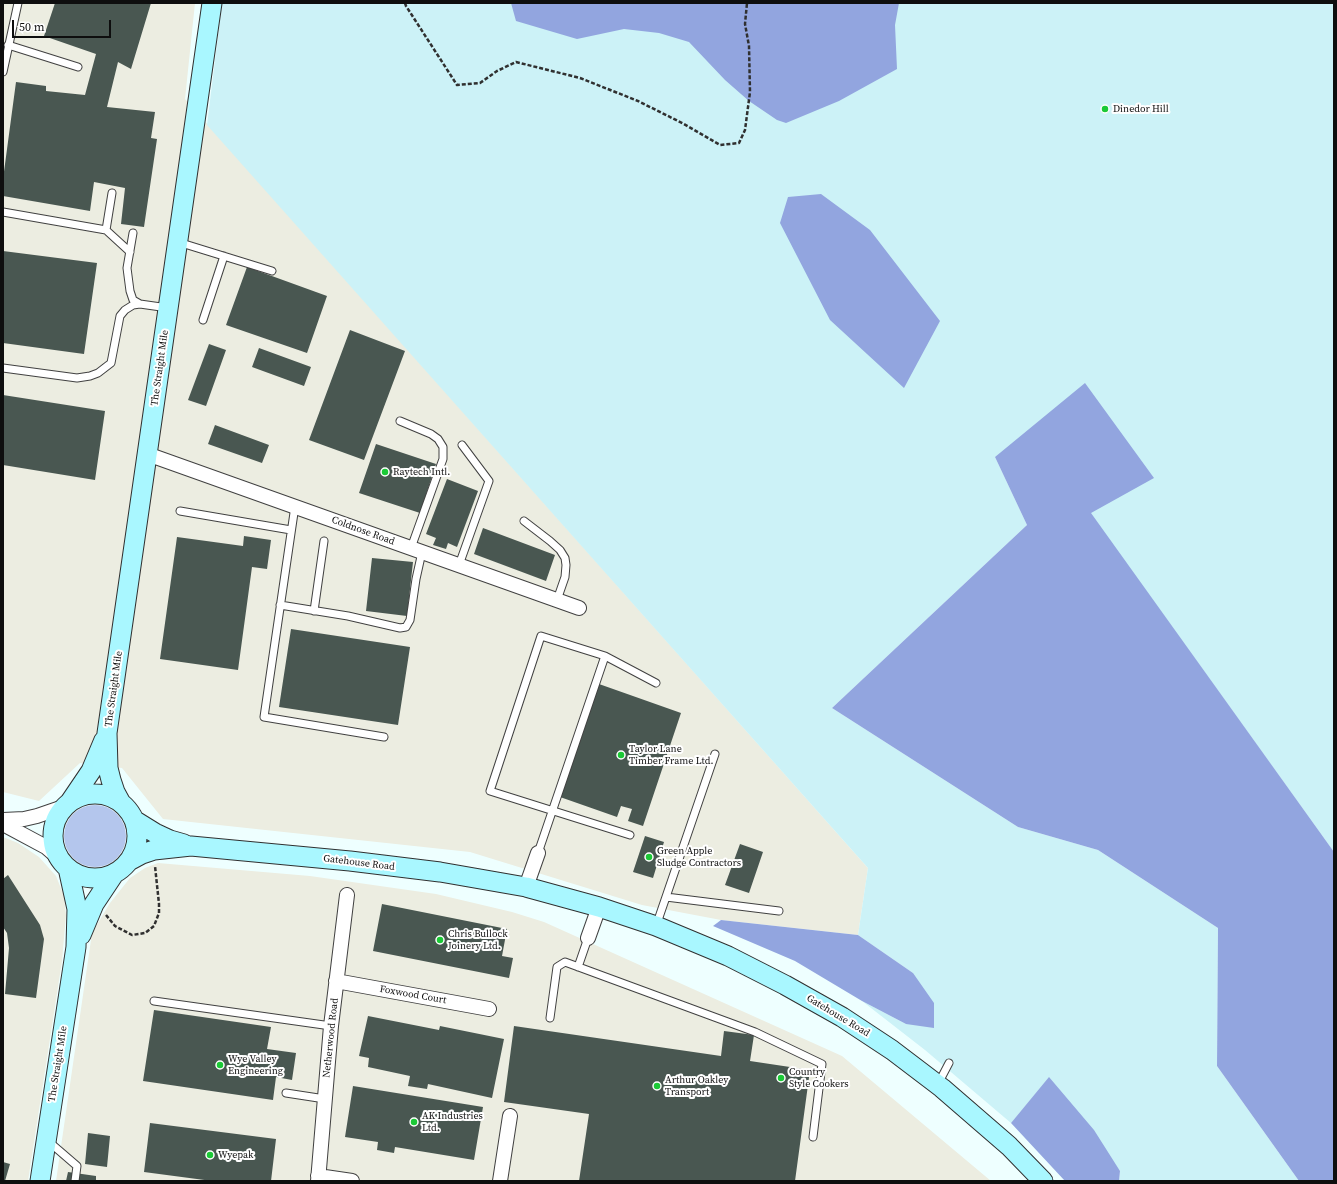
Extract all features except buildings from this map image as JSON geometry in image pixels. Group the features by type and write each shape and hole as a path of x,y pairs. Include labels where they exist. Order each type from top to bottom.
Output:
{"main road":[{"name":"The Straight Mile","path":"121,802 110,780 108,768 107,733 178,242 209,4"},
{"name":"The Straight Mile","path":"68,804 91,772 107,733"},
{"path":"101,794 112,797 121,802 129,811 134,820 137,831 137,843 129,861 114,874 94,878 81,875 65,864 56,850 54,829 57,819 68,804 85,795 101,794"},
{"name":"Gatehouse Road","path":"134,820 170,840 191,846 357,862 440,872 526,887 599,907 656,926 728,956 786,985 836,1013 892,1050 938,1084 1009,1146 1043,1181"},
{"name":"Gatehouse Road","path":"129,861 154,850 191,846"},
{"name":"The Straight Mile","path":"40,1181 76,947 77,909 65,864"},
{"name":"The Straight Mile","path":"76,947 94,904 114,874"}],"street":[{"name":"Coldnose Road","path":"147,454 579,608"},
{"path":"3,820 24,819 37,816 68,804"},
{"path":"3,824 46,847 65,864"},
{"path":"526,887 538,853"},
{"name":"Netherwood Road","path":"318,1179 331,1026 347,895"},
{"path":"588,938 599,907"},
{"name":"Foxwood Court","path":"336,981 490,1009"},
{"path":"500,1181 510,1116"},
{"path":"318,1179 352,1181"}],"lane":[{"path":"3,72 18,3"},
{"path":"8,45 78,67"},
{"path":"106,230 112,193"},
{"path":"3,212 106,230 130,252"},
{"path":"133,233 128,268 130,292 133,300 140,304"},
{"path":"178,242 272,271"},
{"path":"203,320 224,256"},
{"path":"3,368 77,378 90,376 98,373 110,363 120,316 125,310 132,305 140,304 168,308"},
{"path":"280,605 348,616 400,628 406,626 410,620 416,578 416,550 443,459 443,447 438,439 431,434 400,421"},
{"path":"459,565 489,481 462,445"},
{"path":"295,506 264,717 384,737"},
{"path":"180,511 291,530"},
{"path":"524,521 560,550 565,558 565,577 557,600"},
{"path":"314,611 324,541"},
{"path":"630,835 490,791 541,636 605,656 656,683"},
{"path":"538,853 605,656"},
{"path":"656,926 715,754"},
{"path":"666,897 779,911"},
{"path":"578,967 588,938"},
{"path":"550,1018 557,967 565,962 755,1032 822,1064 813,1137"},
{"path":"154,1002 331,1026"},
{"path":"938,1084 949,1063"},
{"path":"286,1093 325,1099"},
{"path":"46,1140 77,1166 75,1181"}],"path":[{"path":"405,3 457,85 480,83 516,62 580,78 638,100 720,145 739,144 745,130 750,92 749,46 745,24 747,3"},
{"path":"106,914 115,926 126,933 138,935 150,930 154,926 159,913 155,865"}],"shaded area":[{"path":"3,3 195,3 185,99 868,868 858,935 721,920 642,905 470,852 163,819 122,768 80,763 39,801 3,792"},
{"path":"222,3 1334,3 1334,852 1090,513 995,457 1027,525 832,708 1018,827 1098,850 1218,928 1217,1066 1299,1181 1119,1181 1120,1171 1049,1078 1011,1123 925,1050 862,1001 906,1024 913,973 858,935 868,868 207,125"},
{"path":"511,3 899,3 895,25 897,69 839,101 786,123 777,120 749,101 725,80 689,42 659,33 624,29 577,39 516,21"},
{"path":"821,194 870,230 940,321 904,388 830,320 780,223 788,197"},
{"path":"1085,383 1154,478 1091,513 1334,852 1334,1181 1299,1181 1217,1066 1218,928 1098,850 1018,827 832,708 1027,525 995,457"},
{"path":"95,805 107,807 117,814 124,824 126,836 124,848 117,858 107,865 95,867 83,865 73,858 66,848 64,836 66,824 73,814 83,807"},
{"path":"3,837 18,843 39,857 56,876 64,896 66,915 62,961 28,1181 3,1181"},
{"path":"158,863 310,876 436,894 512,912 544,922 842,1056 991,1181 56,1181 92,933 110,903 130,878 145,868"},
{"path":"721,920 858,935 913,973 934,1003 934,1028 906,1024 862,1001 795,961 713,926"},
{"path":"1049,1077 1094,1130 1120,1171 1119,1181 1065,1181 1011,1123"}],"place":[{"name":"Dinedor Hill","path":"1105,109"},
{"name":"Raytech Intl.","path":"385,472"},
{"name":"Taylor Lane Timber Frame Ltd.","path":"621,755"},
{"name":"Green Apple Sludge Contractors","path":"649,857"},
{"name":"Chris Bullock Joinery Ltd.","path":"440,940"},
{"name":"Wye Valley Engineering","path":"220,1065"},
{"name":"Country Style Cookers","path":"781,1078"},
{"name":"Arthur Oakley Transport","path":"657,1086"},
{"name":"AK Industries Ltd.","path":"414,1122"},
{"name":"Wyepak","path":"210,1155"}]}
